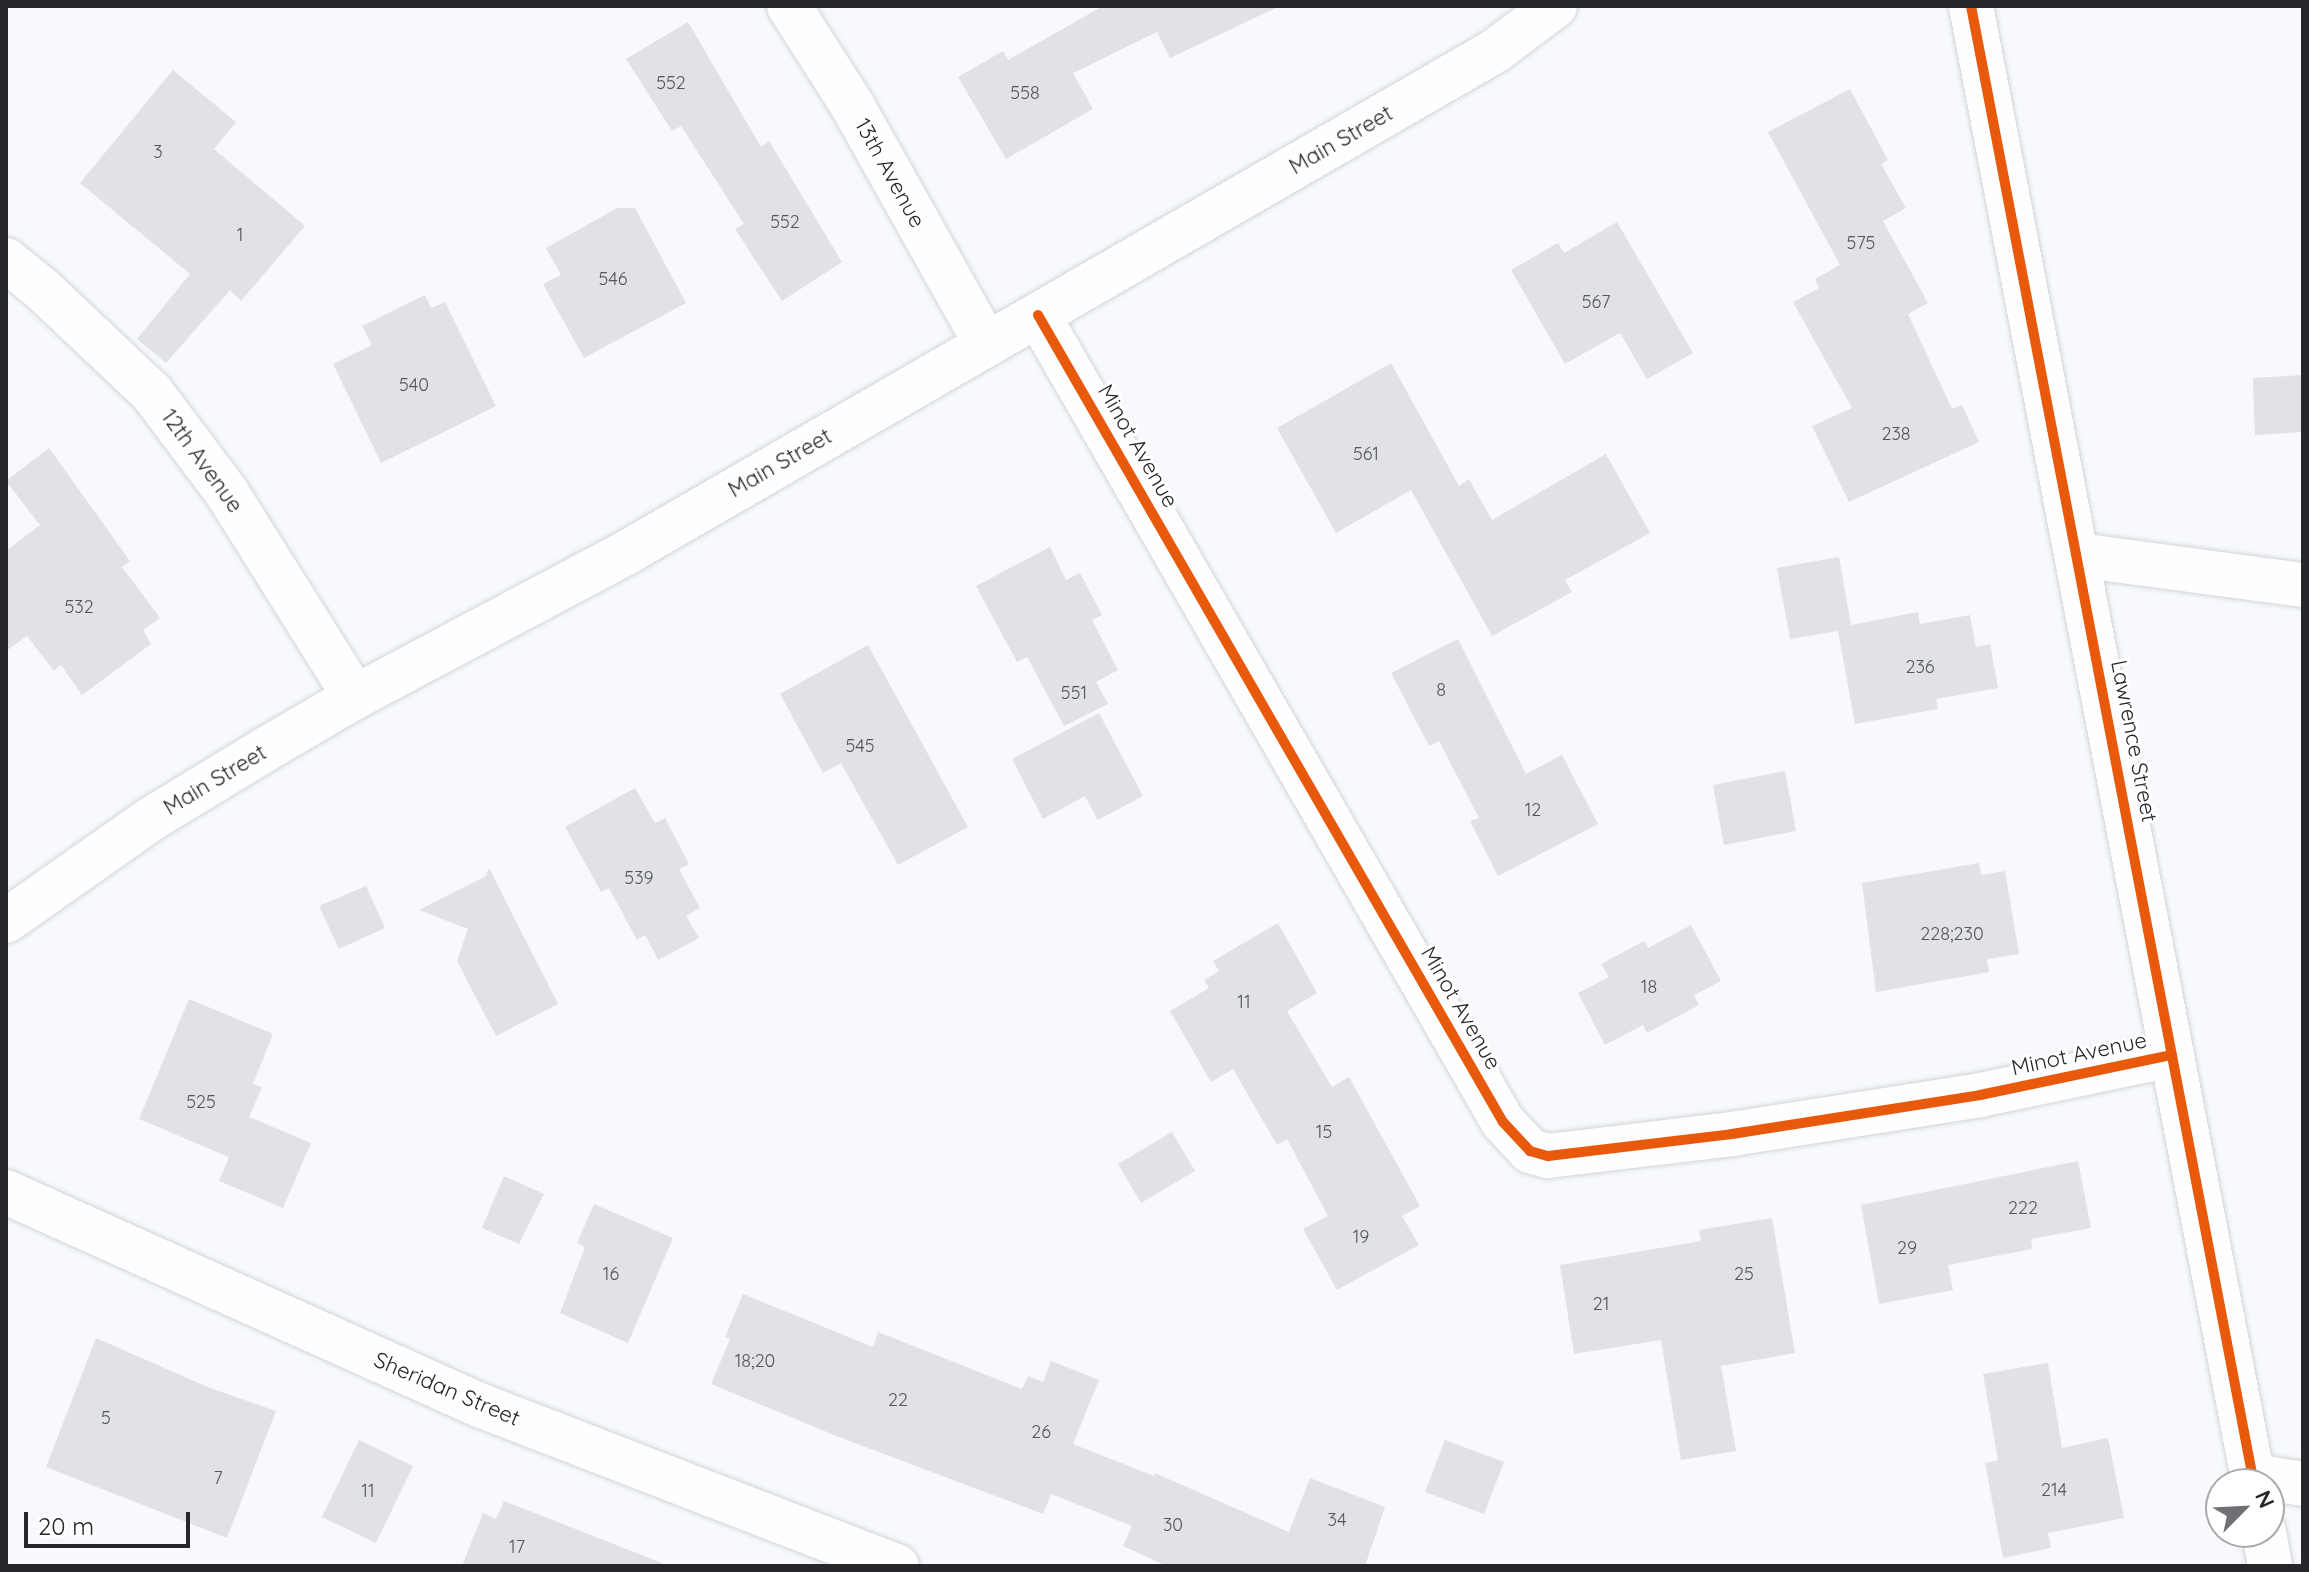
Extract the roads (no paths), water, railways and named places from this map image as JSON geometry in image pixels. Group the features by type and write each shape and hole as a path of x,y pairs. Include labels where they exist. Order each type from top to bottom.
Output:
{"street":[{"name":"13th Avenue","path":"789,6 852,105 986,344"},
{"name":"Main Street","path":"6,921 151,819 355,697 631,550 1495,51 1555,6"},
{"name":"Lawrence Street","path":"1971,6 2252,1468"},
{"name":"12th Avenue","path":"6,260 152,393 227,493 283,577 355,697"},
{"name":"Minot Avenue","path":"1038,315 1503,1122 1530,1151 1548,1156 1732,1134 1980,1095 2172,1055"},
{"path":"2078,555 2303,585"},
{"name":"Sheridan Street","path":"6,1192 479,1405 897,1566"}]}
